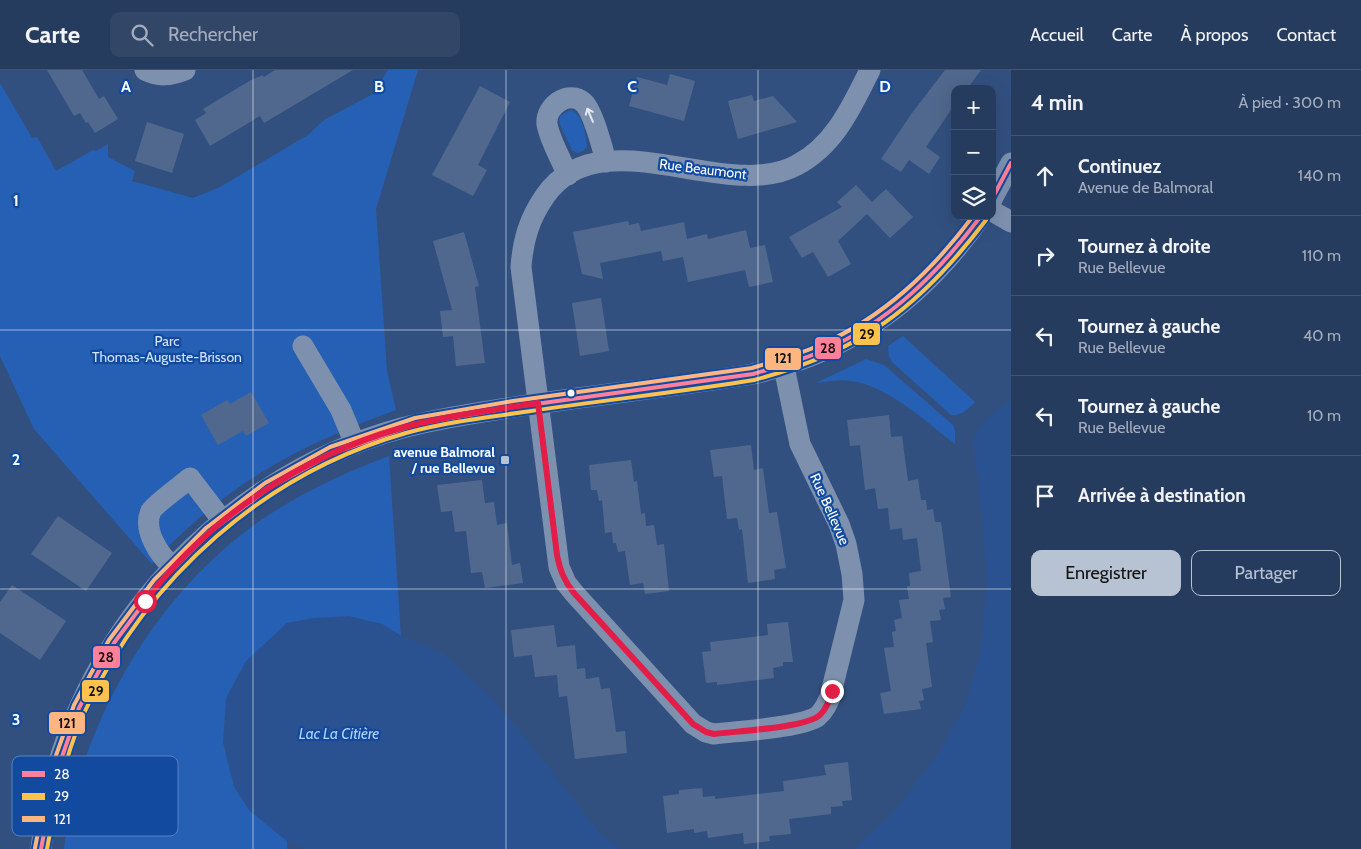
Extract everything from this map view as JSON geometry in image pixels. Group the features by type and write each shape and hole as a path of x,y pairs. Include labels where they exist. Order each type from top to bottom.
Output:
{"street":[{"path":"145,70 165,76 185,70"},
{"name":"Rue Beaumont","path":"538,403 521,267 522,249 526,232 539,204 557,182 586,166 626,160 744,176 781,171 796,166 813,155 837,130 870,70"},
{"path":"568,175 547,122 551,108 564,99 572,98 584,103 599,137 606,162"},
{"path":"996,191 1011,163"},
{"path":"996,213 1011,222"},
{"path":"62,756 74,721 89,688 122,632 138,610 173,567 222,520 280,480 355,444 400,428 538,403 721,379 784,367 814,356 843,342 893,311 917,292 936,272 978,220"},
{"path":"303,346 340,410 355,444"},
{"name":"Rue Bellevue","path":"538,403 559,567 566,583 700,729 714,734 797,724 820,715 825,708 830,696 853,607 855,590 846,544 828,499 800,444 784,367"},
{"path":"173,567 166,561 154,541 149,518 152,510 190,478 222,520"},
{"path":"40,849 42,836"}],"green space":[{"name":"Parc Thomas-Auguste-Brisson","path":"388,70 418,70 376,209 387,371 396,410 313,444 261,472 189,527 152,564 34,429 0,356 0,83 32,138 37,137 56,171 93,150 96,151 108,144 108,157 135,171 132,181 193,198 220,187 308,135 324,120 373,94"},
{"path":"571,110 581,121 587,142 587,147 577,153 572,150 559,120 561,115"},
{"path":"903,336 975,402 962,413 951,415 892,362 888,346"},
{"path":"866,359 884,365 953,425 955,444 906,406 878,389 847,380 816,383"},
{"path":"389,456 401,636 382,624 249,810 287,841 287,849 64,849 66,836 178,836 178,756 87,756 106,709 129,665 157,623 188,584 223,550 276,510 323,484"}],"water":[{"path":"1011,401 1011,849 854,849 895,811 940,751 967,701 981,649 987,585 983,523 973,441 983,422"},
{"name":"Lac La Citière","path":"349,616 382,624 401,636 441,652 487,692 601,834 621,849 305,849 287,841 249,810 234,787 223,743 226,698 246,661 287,623 313,618"}],"building":[{"path":"47,70 82,70 99,99 104,96 118,119 95,133 80,113 74,116"},
{"path":"275,70 353,70 264,123 260,116 210,146 195,120 206,113 203,109 251,80 263,75 264,77"},
{"path":"945,70 981,70 970,85 951,85 951,110 926,147 940,157 929,174 909,160 901,172 881,159 912,113"},
{"path":"670,74 695,81 684,121 629,106 637,77 667,85"},
{"path":"480,86 510,102 478,165 487,170 473,196 432,175"},
{"path":"752,95 754,101 773,96 797,122 738,139 728,101"},
{"path":"147,122 184,134 172,173 135,161"},
{"path":"856,185 872,202 886,189 913,217 890,238 867,214 838,241 851,264 828,277 813,252 802,258 789,237 842,207 837,202"},
{"path":"628,221 629,225 639,223 641,231 684,222 687,239 707,234 708,239 746,230 750,248 765,245 773,282 749,287 745,270 688,282 683,257 663,261 661,251 600,263 603,279 582,274 573,232"},
{"path":"464,232 479,286 475,287 485,363 456,366 453,336 443,337 440,311 452,310 433,241"},
{"path":"601,298 609,351 580,356 572,303"},
{"path":"251,392 269,423 246,436 243,431 218,445 201,415 227,400 230,404"},
{"path":"889,415 891,437 902,436 908,481 918,479 921,500 926,500 927,510 933,509 935,522 941,522 951,597 943,598 945,609 939,610 941,620 930,621 933,642 926,643 932,687 922,689 924,700 919,701 921,709 884,714 880,693 891,691 884,648 894,647 892,632 896,631 894,620 902,618 899,600 909,599 907,586 910,586 909,573 921,571 917,538 903,540 902,528 890,530 888,508 878,509 875,488 865,490 860,445 850,446 847,420"},
{"path":"751,445 754,470 763,468 769,513 777,512 786,568 774,570 775,579 748,583 742,529 739,530 737,518 727,519 722,476 714,477 710,450"},
{"path":"631,460 634,482 637,481 641,514 645,513 646,526 654,525 657,545 664,544 669,591 645,594 643,583 630,585 625,551 618,552 616,543 613,543 612,532 605,533 602,500 599,501 597,490 591,490 589,465"},
{"path":"482,480 485,503 494,502 497,525 507,523 512,565 520,563 523,583 485,588 482,572 471,573 466,531 455,532 452,511 441,512 437,485"},
{"path":"58,516 112,553 86,591 31,554"},
{"path":"12,585 66,621 40,660 0,633 0,602"},
{"path":"788,622 793,662 783,662 783,666 773,668 774,678 717,685 717,682 706,683 702,652 711,651 710,642 768,635 767,624"},
{"path":"554,625 557,647 575,645 577,669 585,668 586,679 599,677 601,689 610,688 616,732 625,731 627,753 575,759 567,696 559,697 557,675 535,677 532,655 514,657 511,630"},
{"path":"848,762 852,800 842,801 843,806 831,807 831,814 789,819 791,834 769,836 770,841 744,844 743,833 708,838 707,831 694,833 694,829 667,833 663,796 679,794 679,790 702,788 703,797 715,796 715,799 784,791 783,781 826,775 824,765"}],"transit line":[{"name":"28","path":"996,191 1011,163"},
{"name":"121","path":"56,756 74,705 109,640 154,580 206,528 265,483 330,447 415,418 513,401 752,368 803,352 843,334 865,321 905,291 941,255 970,220"},
{"name":"28","path":"62,756 79,708 114,643 158,584 210,532 269,488 333,453 416,424 514,407 753,374 805,358 847,339 891,311 929,277 978,220"},
{"name":"29","path":"68,756 86,709 112,661 142,616 177,574 216,537 259,503 305,474 354,451 406,433 437,426 754,380 792,369 857,340 885,322 937,278 986,220"},
{"name":"121","path":"35,848 37,836"},
{"name":"28","path":"41,849 44,836"},
{"name":"29","path":"47,849 50,836"}],"place":[{"name":"avenue Balmoral / rue Bellevue","path":"505,460"}],"route":[{"path":"145,601 173,567 222,520 260,492 321,459 339,450 400,428 444,418 538,403 557,555 559,567 566,583 693,724 706,732 714,734 797,724 820,715 832,691"}]}
